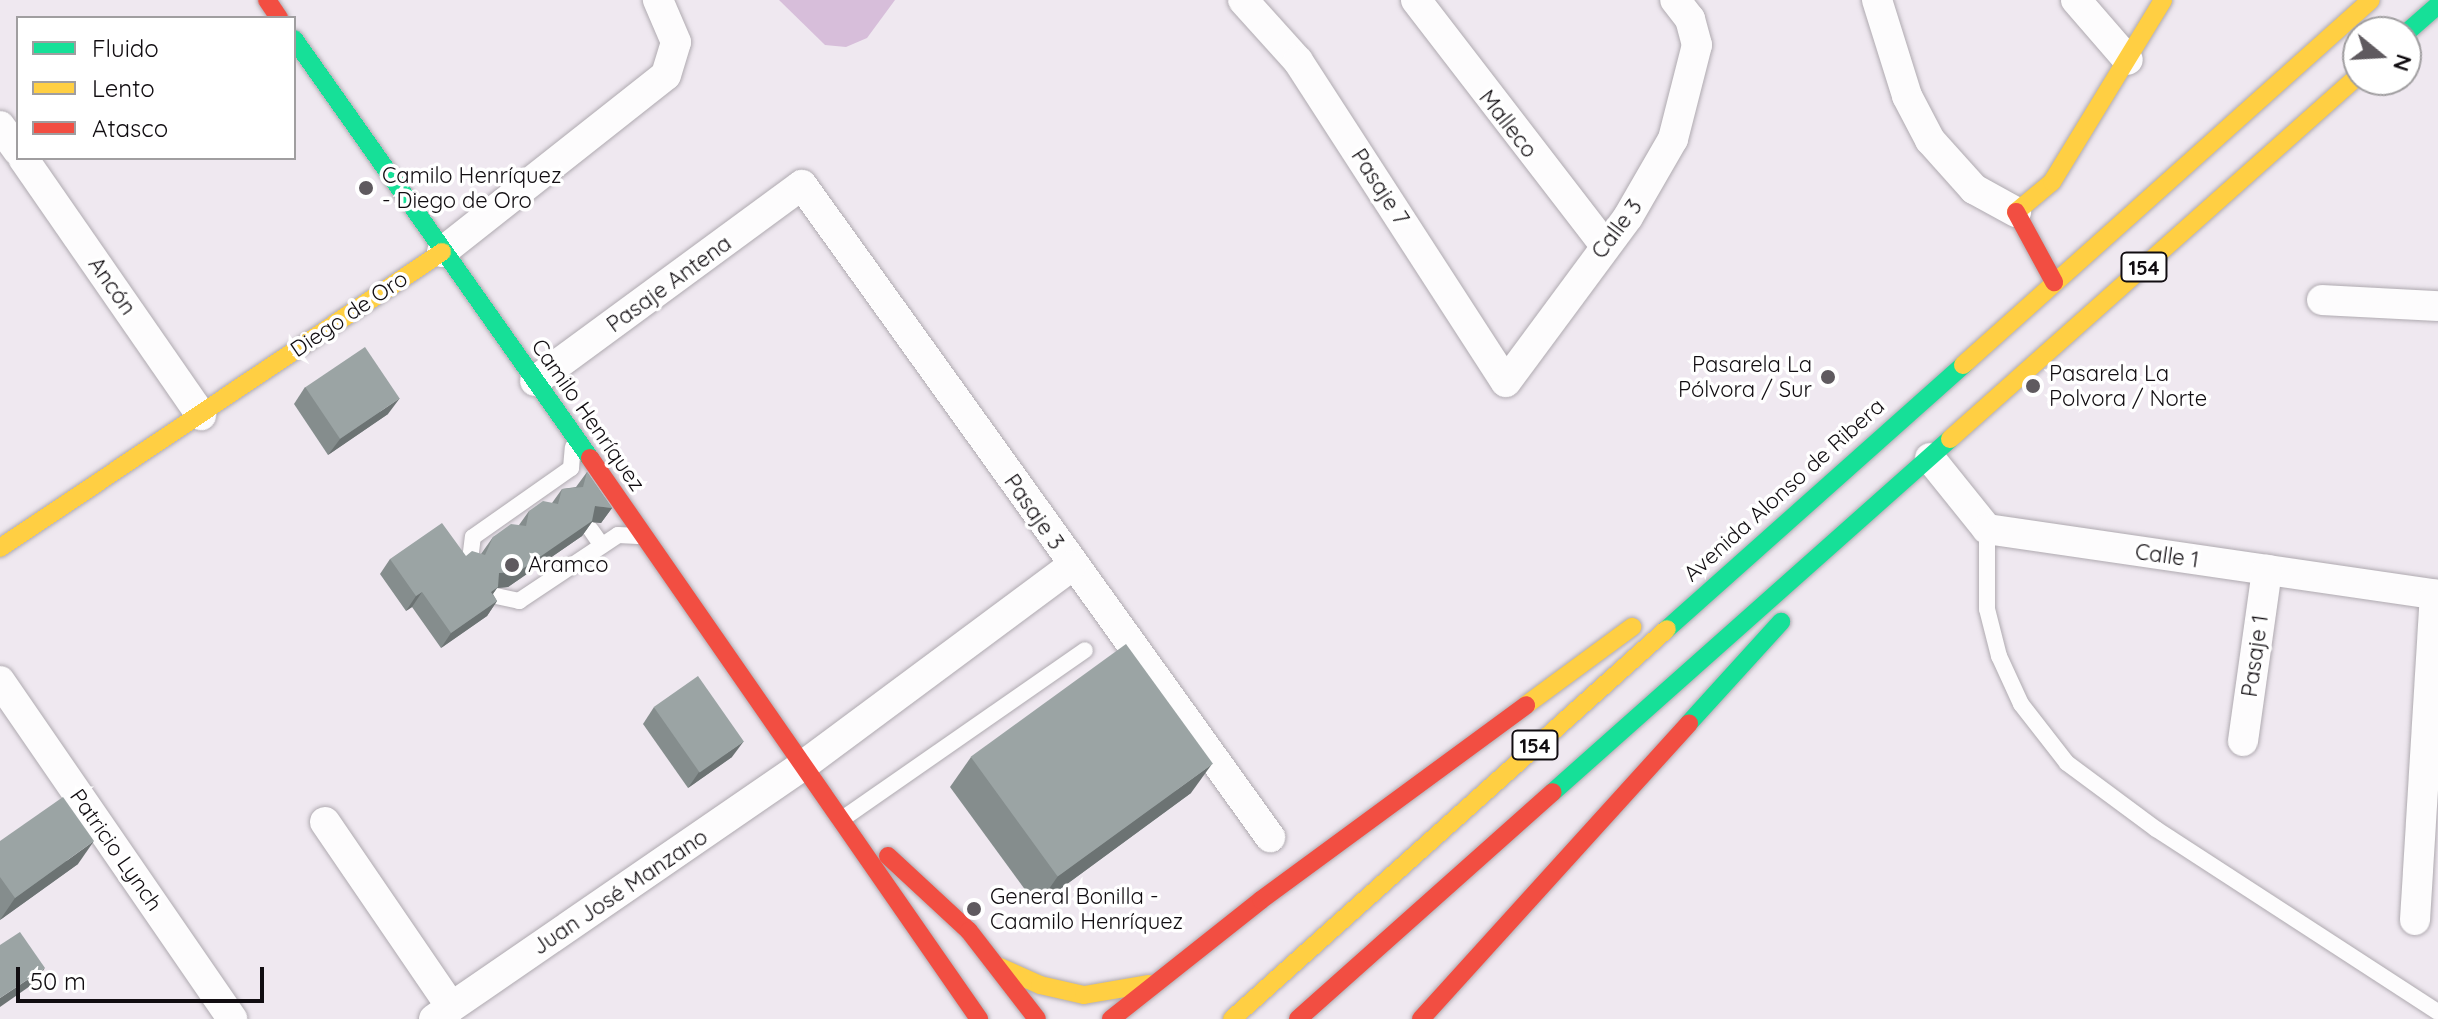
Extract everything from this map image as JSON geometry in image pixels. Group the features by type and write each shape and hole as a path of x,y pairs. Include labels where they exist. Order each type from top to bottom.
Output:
{"main road":[{"path":"2054,282 2016,212 2052,182 2163,0"},
{"name":"Avenida Alonso de Ribera","path":"1232,1019 1839,472 2371,0"},
{"path":"2422,19 2438,5"},
{"name":"Camilo Henríquez","path":"296,42 844,818 976,1017"},
{"name":"154","path":"1298,1019 2342,90"},
{"name":"Diego de Oro","path":"0,548 442,252"},
{"path":"1111,1019 1839,472"},
{"path":"1421,1019 1796,605 1901,484"},
{"name":"Camilo Henríquez","path":"844,818 936,897 1000,967 1037,1019"},
{"path":"1000,967 1040,985 1084,995 1115,993 1159,981"}],"street":[{"name":"Diego de Oro","path":"442,252 656,85 675,55 675,32 658,0"},
{"name":"Pasaje 7","path":"1243,0 1298,61 1506,382"},
{"name":"Malleco","path":"1416,0 1605,245"},
{"name":"Calle 3","path":"1506,382 1640,199 1673,139 1696,59 1695,32 1675,0"},
{"path":"1877,0 1907,96 1930,140 1974,189 2016,212"},
{"path":"2076,0 2128,60"},
{"path":"0,126 16,148"},
{"name":"Ancón","path":"24,160 201,415"},
{"name":"Pasaje Antena","path":"535,381 802,185"},
{"name":"Pasaje 3","path":"802,185 1072,566 1270,837"},
{"path":"2322,300 2438,306"},
{"path":"1930,458 1987,529"},
{"name":"Calle 1","path":"1987,529 2436,595"},
{"name":"Juan José Manzano","path":"442,1013 805,764 1072,566"},
{"name":"Pasaje 1","path":"2243,741 2267,570"},
{"path":"2415,920 2430,817 2436,595"},
{"name":"Patricio Lynch","path":"0,681 232,1019"},
{"path":"325,822 442,1013"}],"lane":[{"path":"470,560 473,537 504,526 532,496 571,468 575,437"},
{"path":"556,478 566,493"},
{"path":"532,496 542,510"},
{"path":"1987,529 1987,609 1999,656 2021,704 2067,763 2156,829 2438,1012"},
{"path":"591,530 602,546"},
{"path":"496,596 519,601 618,535 645,537"},
{"path":"567,546 578,561"},
{"path":"534,569 545,584"},
{"path":"844,818 1085,650"}],"shaded area":[{"path":"779,0 895,0 867,38 846,47 825,45"}],"building":[{"path":"365,347 400,398 340,439 305,387"},
{"path":"587,472 612,508 595,506 592,521 518,572 499,573 498,587 491,592 497,601 451,633 422,592 416,596 390,559 442,523 466,556 472,551 485,555 493,537 511,524 526,526 529,511 543,501 558,504 562,489 583,487"},
{"path":"1126,644 1213,764 1058,877 971,757"},
{"path":"698,676 744,742 700,773 654,707"},
{"path":"63,797 94,841 15,898 0,877 0,841"},
{"path":"20,932 45,968 0,998 0,945"}],"traffic: fast":[{"path":"2422,19 2438,5"},
{"path":"296,42 590,458"},
{"path":"1667,629 1963,365"},
{"path":"1553,792 1950,439"},
{"path":"1689,723 1781,622"}],"traffic: slow":[{"path":"2016,212 2052,182 2163,0"},
{"path":"1963,365 2371,0"},
{"path":"1950,439 2342,90"},
{"path":"0,548 442,252"},
{"path":"1526,705 1632,627"},
{"path":"1232,1019 1667,629"},
{"path":"1000,967 1040,985 1084,995 1149,984"}],"traffic: jam":[{"path":"267,0 278,16"},
{"path":"2016,212 2054,282"},
{"path":"590,458 979,1019"},
{"path":"1111,1019 1261,900 1526,705"},
{"path":"1421,1019 1689,723"},
{"path":"1298,1019 1553,792"},
{"path":"888,856 969,931 1037,1019"}],"place":[{"name":"Camilo Henríquez - Diego de Oro","path":"366,188"},
{"name":"Pasarela La Pólvora / Sur","path":"1828,377"},
{"name":"Pasarela La Polvora / Norte","path":"2033,386"},
{"name":"Aramco","path":"512,565"},
{"name":"General Bonilla - Caamilo Henríquez","path":"974,909"}]}
